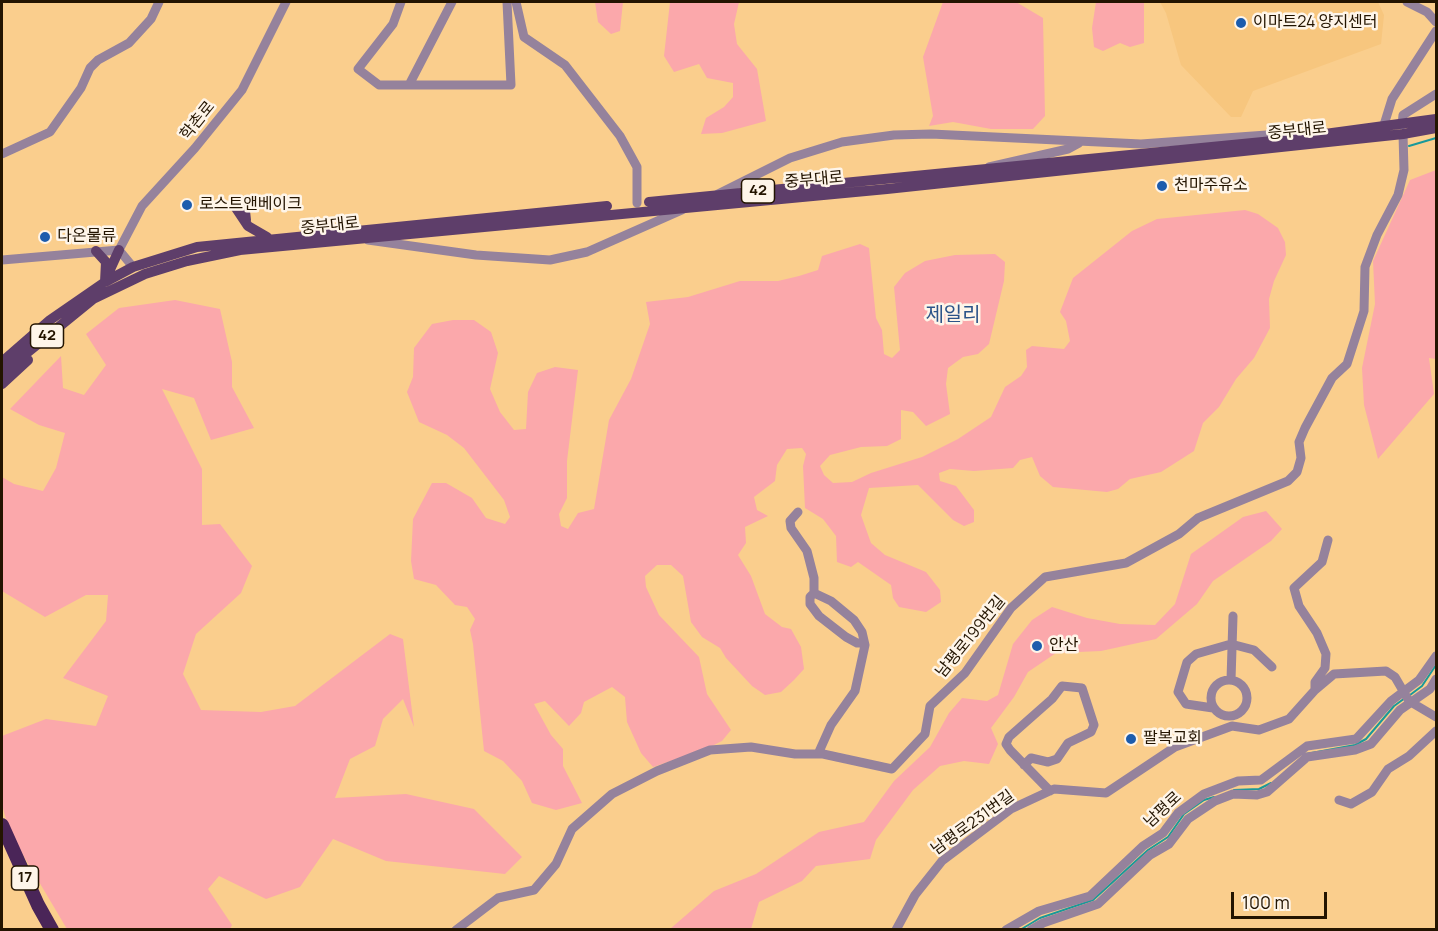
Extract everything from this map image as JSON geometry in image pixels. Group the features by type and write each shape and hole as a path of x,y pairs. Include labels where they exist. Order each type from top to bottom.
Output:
{"highway":[{"name":"17","path":"2,825 38,905 52,930"},
{"name":"17","path":"2,849 42,930"}],"main road":[{"name":"중부대로","path":"91,296 106,279 133,267 197,247 1383,128 1402,130 1437,119"},
{"name":"중부대로","path":"91,296 145,274 197,259 240,250 887,189 1402,130 1437,128"},
{"path":"240,205 248,226 271,238"},
{"path":"106,279 119,250"},
{"path":"96,251 106,262 106,279"},
{"path":"2,352 67,299 91,296"},
{"path":"2,384 91,296"},
{"name":"42","path":"2,362 50,320 91,296"},
{"name":"42","path":"2,373 91,296"}],"street":[{"path":"2,154 50,132 81,88 90,68 98,60 129,44 151,19 159,2"},
{"name":"학촌로","path":"119,250 142,206 195,148 242,90 286,2"},
{"path":"401,2 393,24 358,69 379,85 511,85 516,2"},
{"path":"409,85 452,2"},
{"path":"507,2 524,37 565,65 620,136 637,167 637,203"},
{"path":"1407,2 1427,12 1437,22"},
{"path":"1383,128 1392,99 1437,31"},
{"path":"1402,130 1403,115 1437,94"},
{"name":"남평로199번길","path":"456,930 498,898 534,890 556,864 572,829 612,794 657,771 710,750 751,747 795,754 818,754 892,769 925,734 930,706 965,673 1011,608 1045,577 1126,563 1179,534 1198,518 1288,481 1297,472 1301,458 1299,442 1332,378 1347,364 1364,311 1365,267 1377,235 1398,195 1404,170 1402,130"},
{"path":"716,195 790,158 842,142 894,135 931,134 1079,143 1141,144 1267,135 1296,137"},
{"path":"983,169 999,162 1068,149 1079,143"},
{"path":"360,238 477,255 550,260 587,252 690,206"},
{"path":"2,260 119,250 133,267"},
{"path":"798,512 790,521 798,542 807,551 814,578 814,593 810,597 810,604 819,616 846,637 862,643"},
{"path":"1315,690 1315,682 1325,668 1326,654 1317,633 1299,606 1294,588 1322,562 1328,540"},
{"path":"814,593 831,601 854,620 862,632 864,658 855,691 831,725 818,754"},
{"path":"1232,680 1233,616"},
{"path":"1232,680 1246,691 1246,703 1239,713 1228,716 1213,708 1186,704 1178,692 1187,662 1207,649 1231,645 1254,650 1272,666"},
{"path":"1407,697 1437,656"},
{"name":"남평로231번길","path":"896,930 915,895 942,861 1011,810 1050,791 1081,789 1106,793 1175,747 1232,726 1259,730 1289,719 1315,690 1334,675 1386,671 1395,677 1407,697 1437,717"},
{"path":"1407,697 1430,689 1437,679"},
{"path":"1213,708 1210,696 1215,685 1232,680"},
{"path":"1024,765 1031,758 1048,762 1057,759 1068,743 1091,732 1094,725 1082,688 1062,686 1052,699 1009,737 1006,744 1024,765 1050,791"},
{"name":"남평로","path":"1006,930 1039,910 1090,896 1143,846 1163,833 1178,813 1204,794 1238,781 1261,780 1307,746 1356,739 1407,697"},
{"name":"남평로","path":"1031,930 1043,922 1098,904 1150,855 1169,844 1188,819 1199,810 1233,794 1257,795 1267,792 1307,758 1355,750 1371,744 1400,710 1407,697"},
{"path":"1227,728 1228,716"},
{"path":"1339,800 1351,804 1372,792 1388,769 1417,750 1437,731"}],"shaded area":[{"path":"595,2 623,2 620,31 611,34 598,22"},
{"path":"670,2 739,2 734,24 737,44 757,69 766,121 722,133 701,134 706,118 724,107 733,97 733,83 707,78 699,64 674,72 664,56"},
{"path":"943,2 1016,2 1043,18 1045,116 1033,129 991,129 953,122 929,126 933,116 923,57"},
{"path":"1096,2 1144,2 1144,43 1130,47 1120,43 1103,51 1094,47 1092,28"},
{"path":"1160,2 1378,2 1384,15 1381,44 1253,91 1241,117 1231,117 1181,65 1166,13"},
{"path":"1436,170 1436,359 1429,358 1434,394 1378,459 1364,405 1362,368 1375,304 1373,261 1410,180"},
{"path":"1245,210 1258,214 1278,228 1285,242 1286,255 1274,281 1269,299 1270,328 1254,358 1236,379 1219,407 1203,423 1194,451 1161,472 1130,479 1118,489 1107,492 1053,487 1040,476 1032,457 1020,460 1013,468 974,471 950,469 939,473 940,481 956,486 974,510 974,522 964,526 953,520 918,485 869,488 861,515 871,543 885,555 926,572 940,590 941,602 926,612 899,607 893,598 891,585 858,562 851,567 837,562 836,536 823,519 805,508 803,466 806,454 802,448 787,449 777,465 775,481 754,497 757,510 768,516 745,527 746,543 738,555 751,576 765,614 782,627 791,629 801,647 804,669 794,680 781,692 765,695 752,686 726,658 720,648 702,637 691,622 683,576 671,565 657,565 645,576 646,587 659,615 699,657 707,694 731,730 722,741 706,749 653,767 641,753 627,722 625,697 612,687 584,702 581,713 569,726 545,701 534,704 551,735 563,749 563,766 582,803 556,810 532,803 522,781 503,761 484,751 470,630 475,619 467,607 455,605 436,585 414,579 411,561 413,519 432,483 446,483 472,498 486,518 505,524 510,517 504,500 464,448 447,435 419,422 407,392 413,377 414,348 432,324 453,320 474,320 491,332 498,353 490,389 500,412 514,430 526,429 528,392 537,373 555,367 578,370 567,461 567,498 559,514 561,526 568,529 578,513 594,509 609,420 631,379 650,324 646,302 688,297 740,281 778,281 799,276 818,270 822,256 860,244 869,248 876,318 882,330 884,354 892,358 900,350 894,287 905,273 925,261 955,255 995,254 1005,262 1004,281 989,344 978,354 963,357 948,368 946,384 950,414 926,426 913,412 901,410 901,439 887,446 861,447 830,455 820,466 824,475 833,483 852,482 871,473 922,457 958,439 991,417 1005,387 1021,376 1027,367 1026,350 1032,346 1064,349 1070,341 1066,321 1060,312 1073,278 1132,231 1157,219"},
{"path":"175,300 220,309 232,362 232,387 254,428 211,440 194,398 162,389 202,469 202,525 220,524 252,566 241,593 196,634 183,674 201,710 261,712 295,706 390,634 403,639 414,727 403,699 383,719 375,746 350,759 335,798 406,794 474,809 522,857 505,874 386,861 333,839 300,887 266,899 219,876 208,889 232,925 230,929 67,929 10,833 2,805 2,736 46,719 96,726 108,696 63,678 106,621 108,595 86,595 45,617 2,591 2,477 14,484 43,491 56,468 65,433 39,425 10,409 61,356 63,388 84,395 106,365 86,334 119,308"},
{"path":"1266,511 1282,529 1271,541 1213,581 1197,604 1156,639 1101,651 1056,653 1028,672 1014,697 991,728 998,744 989,764 964,761 940,766 913,790 876,840 870,859 816,866 802,881 759,902 751,929 670,929 714,891 756,874 819,832 864,822 894,781 930,747 949,713 962,698 987,701 998,695 1013,644 1032,620 1052,607 1087,618 1120,624 1155,625 1175,604 1191,554 1243,517"}],"waterway":[{"path":"1409,146 1436,138"},
{"path":"1410,695 1422,686 1436,665"},
{"path":"1306,754 1355,745 1366,739 1394,706 1405,698"},
{"path":"1234,790 1259,789 1271,783"},
{"path":"1020,930 1040,918 1093,900 1148,850 1168,837 1184,814 1204,800 1214,797"}],"place":[{"name":"이마트24 양지센터","path":"1241,23"},
{"name":"천마주유소","path":"1162,186"},
{"name":"로스트앤베이크","path":"187,205"},
{"name":"다온물류","path":"45,237"},
{"name":"안산","path":"1037,646"},
{"name":"팔복교회","path":"1131,739"}],"district":[{"name":"제일리","path":"953,315"}]}
